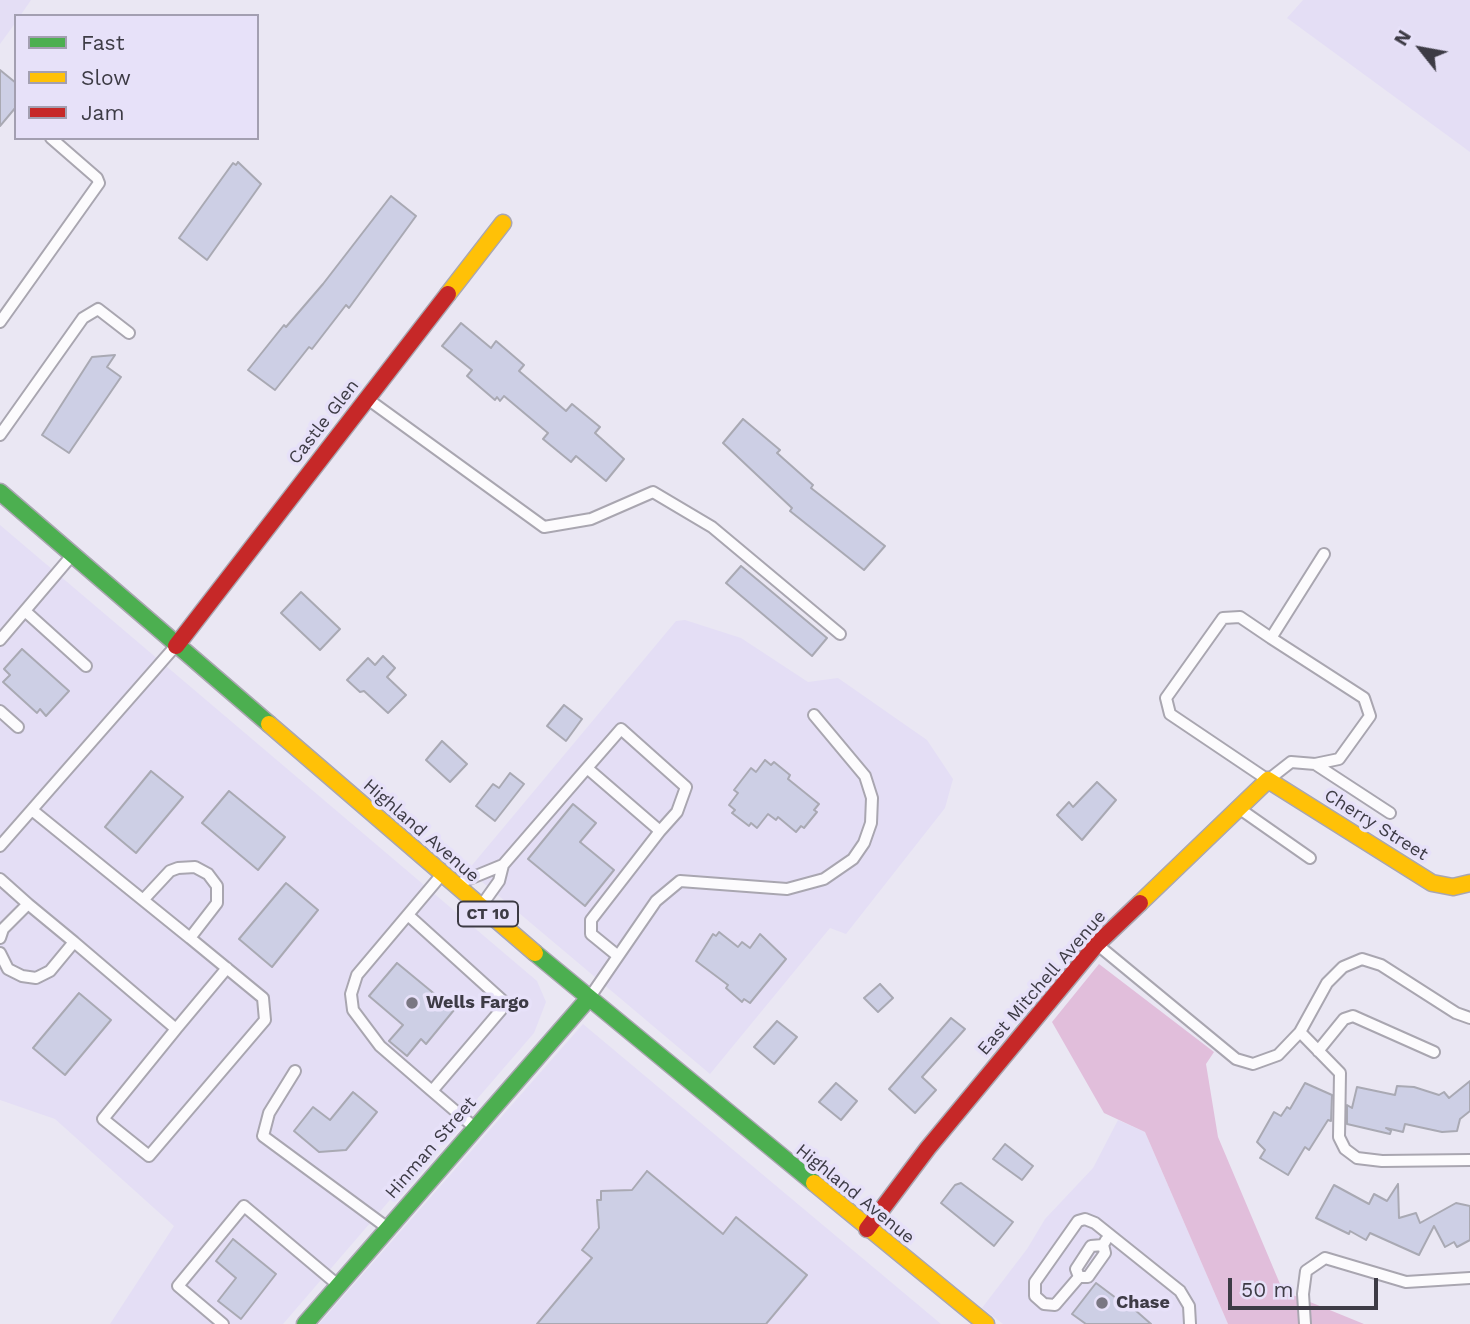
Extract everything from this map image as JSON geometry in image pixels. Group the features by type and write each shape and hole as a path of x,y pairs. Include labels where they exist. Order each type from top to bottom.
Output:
{"main road":[{"name":"Castle Glen","path":"176,646 503,223"},
{"name":"Highland Avenue","path":"0,492 588,999 986,1324"},
{"name":"East Mitchell Avenue","path":"867,1229 928,1148 1097,944 1268,780"},
{"name":"Cherry Street","path":"1268,780 1432,883 1452,887 1470,883"},
{"name":"Hinman Street","path":"311,1322 338,1285 588,999"}],"lane":[{"path":"0,322 99,183 97,178 53,140"},
{"path":"0,435 83,318 97,309 129,333"},
{"path":"367,398 544,527 591,519 653,492 712,527 839,634"},
{"path":"1271,638 1324,554"},
{"path":"0,639 72,555"},
{"path":"24,611 86,666"},
{"path":"1240,617 1364,698 1370,716 1339,759 1315,764 1291,762 1268,780 1170,714 1166,698 1223,618 1240,617"},
{"path":"0,846 176,646"},
{"path":"0,710 18,727"},
{"path":"588,999 656,901 680,881 787,889 824,879 853,859 864,843 871,823 872,798 865,776 814,715"},
{"path":"475,1127 380,1046 353,1010 352,982 408,915 448,879 491,872 503,865 621,729 686,787 677,812 592,920 590,934 618,956"},
{"path":"1315,764 1390,813"},
{"path":"587,768 660,831"},
{"path":"1238,807 1310,858"},
{"path":"32,810 227,968 263,998 265,1020 149,1156 103,1119 227,968"},
{"path":"480,907 499,881 503,865"},
{"path":"143,900 170,871 195,867 208,874 217,886 217,903 190,938"},
{"path":"0,879 176,1030"},
{"path":"0,938 3,929 28,904"},
{"path":"408,915 503,1001 500,1010 432,1091"},
{"path":"0,953 8,969 22,976 36,978 50,971 74,942"},
{"path":"1097,944 1236,1059 1253,1064 1278,1055 1300,1032 1326,983 1343,967 1362,959 1381,965 1456,1013 1470,1018"},
{"path":"1318,1051 1344,1019 1353,1016 1434,1052"},
{"path":"1300,1032 1340,1073 1339,1137 1345,1149 1357,1158 1382,1161 1470,1160"},
{"path":"295,1071 269,1113 263,1136 388,1228"},
{"path":"223,1324 178,1286 244,1206 338,1285"},
{"path":"1111,1235 1103,1245 1105,1253 1088,1278 1079,1277 1055,1305 1044,1304 1035,1296 1035,1282 1078,1221 1085,1219 1111,1235 1180,1291 1189,1306 1190,1324"},
{"path":"1305,1324 1303,1294 1306,1271 1325,1258 1406,1282 1470,1278"}],"shaded area":[{"path":"0,0 31,0 21,14 14,14 14,25 0,44"},
{"path":"1303,0 1470,0 1470,152 1287,18"},
{"path":"0,525 537,981 546,1002 534,1033 283,1324 110,1324 174,1226 55,1119 0,1100"},
{"path":"685,620 741,638 808,682 838,678 927,740 953,779 945,808 846,934 830,928 710,1074 468,870 676,621"},
{"path":"1099,964 1214,1052 1206,1064 1218,1137 1283,1291 1364,1324 1228,1324 1145,1132 1104,1113 1052,1022"},
{"path":"583,1024 941,1324 319,1324"},
{"path":"1118,1120 1145,1132 1228,1324 1003,1324 982,1308 1027,1249 1045,1219 1093,1168"}],"building":[{"path":"0,70 14,81 14,109 0,126"},
{"path":"238,162 261,184 207,260 179,238 233,163 236,165"},
{"path":"391,196 416,216 349,308 346,305 312,349 309,347 275,390 248,370 284,325 286,327 323,284"},
{"path":"461,323 491,348 496,341 524,365 519,371 566,411 572,404 600,427 595,433 624,459 606,481 576,456 571,462 543,439 548,433 504,396 500,401 497,397 495,400 467,376 472,370 442,346"},
{"path":"115,355 107,367 121,377 69,453 42,435 92,357"},
{"path":"743,419 780,450 777,453 813,485 811,488 885,546 864,570 790,511 792,508 723,443"},
{"path":"741,566 827,638 812,656 726,583"},
{"path":"301,592 340,629 320,650 281,613"},
{"path":"22,649 69,691 46,716 40,709 37,713 3,682 10,675 4,669"},
{"path":"383,656 395,668 387,677 406,695 388,713 347,680 368,658 375,665"},
{"path":"564,705 582,719 566,741 547,726"},
{"path":"442,741 467,764 450,782 426,760"},
{"path":"765,760 771,765 774,762 790,775 788,779 819,804 814,810 817,812 804,828 801,826 796,832 778,817 776,820 768,814 757,828 751,823 749,826 732,813 735,810 729,805 738,793 734,790 751,768 756,772"},
{"path":"151,771 183,797 136,853 105,827"},
{"path":"510,773 524,784 495,821 476,806 493,784 499,788"},
{"path":"1097,782 1116,800 1082,840 1057,815 1069,802 1073,807"},
{"path":"229,791 285,837 258,870 202,823"},
{"path":"573,804 596,823 580,842 614,870 585,906 528,859"},
{"path":"286,883 318,910 272,967 239,939"},
{"path":"719,932 738,947 742,942 750,948 760,934 786,959 750,1003 744,999 742,1002 726,988 728,985 696,961 713,934 716,936"},
{"name":"Wells Fargo","path":"397,963 454,1010 426,1044 421,1039 407,1056 389,1041 403,1025 369,996"},
{"path":"880,984 893,998 878,1012 864,998"},
{"path":"79,993 111,1020 65,1075 33,1048"},
{"path":"951,1018 965,1029 922,1077 936,1090 915,1113 889,1089"},
{"path":"777,1021 797,1037 774,1064 754,1047"},
{"path":"1470,1081 1470,1111 1460,1119 1457,1131 1442,1132 1405,1124 1403,1132 1386,1128 1391,1131 1390,1134 1347,1124 1347,1105 1352,1108 1357,1087 1395,1095 1397,1086 1414,1087 1439,1095 1444,1092 1449,1098"},
{"path":"836,1083 857,1101 841,1120 819,1102"},
{"path":"1305,1083 1332,1095 1331,1121 1328,1120 1309,1150 1305,1147 1288,1175 1260,1158 1265,1150 1257,1142 1274,1112 1281,1116 1287,1107 1290,1109"},
{"path":"353,1092 377,1112 346,1150 319,1152 294,1131 313,1107 330,1120"},
{"path":"1005,1144 1033,1166 1022,1180 993,1159"},
{"path":"647,1171 723,1234 736,1217 807,1275 766,1324 537,1324 592,1258 582,1250 599,1228 597,1200 601,1200 601,1191 632,1190"},
{"path":"961,1183 1013,1222 994,1246 941,1203 955,1185"},
{"path":"1398,1184 1399,1218 1416,1213 1420,1223 1456,1203 1470,1206 1470,1240 1457,1247 1454,1242 1445,1247 1434,1226 1419,1255 1370,1233 1366,1240 1316,1218 1334,1185 1369,1204 1374,1194 1387,1201"},
{"path":"233,1239 276,1274 241,1319 218,1301 236,1278 216,1261"},
{"name":"Chase","path":"1096,1283 1124,1304 1126,1302 1151,1324 1086,1324 1072,1314"}],"traffic: fast":[{"path":"0,492 269,724"},
{"path":"535,953 814,1183"},
{"path":"305,1324 588,999"}],"traffic: slow":[{"path":"448,294 503,223"},
{"path":"269,724 535,953"},
{"path":"1140,903 1268,780 1432,883 1453,887 1470,883"},
{"path":"814,1183 986,1324"}],"traffic: jam":[{"path":"176,646 448,294"},
{"path":"867,1229 928,1148 1097,944 1140,903"}],"place":[{"name":"Wells Fargo","path":"412,1003"},
{"name":"Chase","path":"1102,1303"}]}
